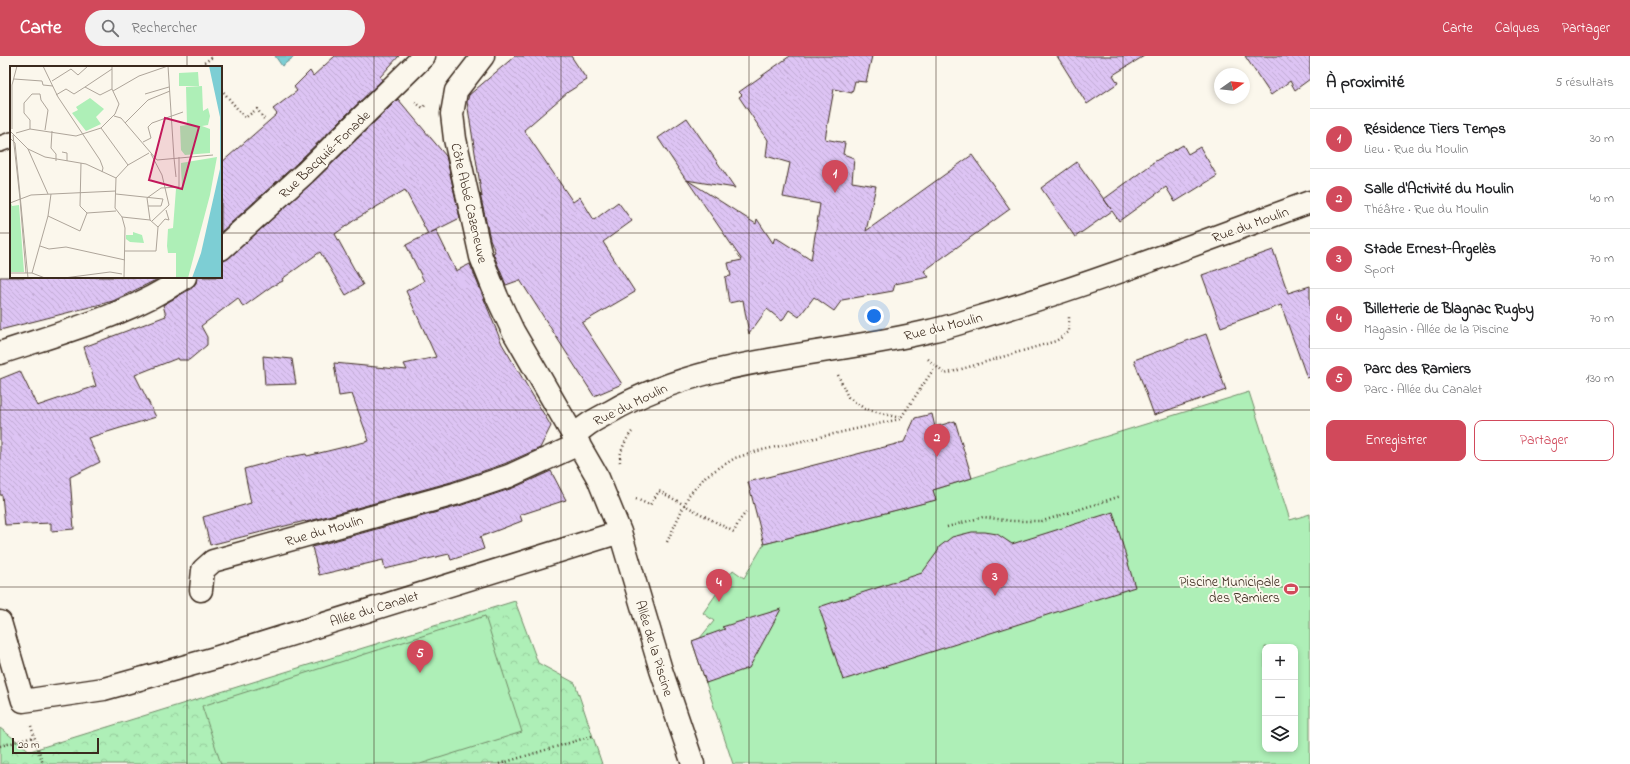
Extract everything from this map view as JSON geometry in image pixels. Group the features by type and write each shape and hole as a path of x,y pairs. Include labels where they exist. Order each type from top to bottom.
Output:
{"street":[{"name":"Rue Bacquié-Fonade","path":"222,248 305,174 424,56"},
{"name":"Côte Abbé Cazeneuve","path":"484,56 456,91 452,114 455,139 481,258 513,331 577,440"},
{"name":"Rue du Moulin","path":"201,590 203,570 212,561 455,494 509,476 577,440 581,428 625,403 672,383 745,365 930,332 1063,292 1310,202"},
{"path":"0,353 124,311 170,287 184,278"},
{"path":"577,440 598,478 620,532"},
{"name":"Allée du Canalet","path":"23,701 104,689 208,660 620,532"},
{"name":"Allée de la Piscine","path":"620,532 661,670 693,764"},
{"path":"0,622 23,701"}],"lane":[{"path":"0,144 10,140"}],"path":[{"path":"201,66 214,56"},
{"path":"222,90 245,118 256,109 264,119"},
{"path":"924,355 935,367 945,374 1056,341 1069,332 1068,306 1063,292"},
{"path":"667,542 689,495 706,476 735,458 758,451 900,419 935,367"},
{"path":"844,371 836,373 848,397 865,409 900,419"},
{"path":"620,463 620,457 628,435 633,430"},
{"path":"630,496 650,505 659,491 734,532 739,521 747,511"},
{"path":"947,527 983,517 1012,521 1043,521 1121,496"},
{"path":"23,701 43,764"},
{"path":"499,764 592,736"},
{"path":"0,746 34,737"}],"green space":[{"path":"1249,392 1290,520 1310,514 1310,764 733,764 692,641 700,638 714,621 703,613 733,570 744,578 764,544 935,500 933,490"},
{"path":"515,601 538,663 575,683 602,764 0,764 0,728 30,751"},
{"path":"485,616 522,732 420,764 221,764 202,706"}],"water":[{"path":"275,56 295,56 282,66"}],"building":[{"path":"335,56 399,56 380,77 382,80 296,164 222,231 222,162 277,114 273,109 297,91 294,87 310,71 313,76"},
{"path":"515,56 571,56 587,80 568,92 524,130 573,202 580,197 594,220 618,202 632,221 603,242 635,292 582,323 622,384 594,396 520,280 506,285 493,253 495,252 490,239 480,194 482,197 467,102 469,95"},
{"path":"790,56 872,56 866,82 855,81 852,93 834,89 825,139 845,143 843,154 854,158 852,182 876,186 866,231 972,155 1010,209 924,271 929,277 895,284 893,291 842,300 834,311 814,297 799,317 789,310 782,321 767,309 749,334 743,300 729,303 725,277 731,276 728,263 742,260 687,180 756,224 757,219 773,243 775,237 811,260 820,204 783,197 790,163 766,156 768,140 739,97 742,95 739,92"},
{"path":"1057,56 1144,56 1113,75 1118,83 1087,104"},
{"path":"1245,56 1310,56 1310,79 1295,90 1290,81 1271,95"},
{"path":"398,99 446,156 460,218 428,234 405,190 356,219 335,234 363,285 346,295 320,252 282,279 283,281 272,286 243,307 238,298 201,326 207,337 207,345 189,360 179,360 178,358 135,375 156,417 88,438 100,462 70,477 74,529 51,531 51,523 5,525 2,495 0,495 0,379 20,371 37,406 96,386 84,347 166,316 163,305 192,288 196,283 197,278 222,278 222,261 229,258 313,182"},
{"path":"687,118 735,188 686,180 658,138"},
{"path":"1183,145 1188,154 1200,147 1217,176 1175,202 1166,187 1119,221 1112,211 1075,237 1041,188 1077,162 1111,209 1104,199 1152,163"},
{"path":"436,230 456,271 470,264 502,344 551,426 540,448 504,464 451,482 306,522 305,521 210,545 203,517 251,503 244,469 284,458 306,454 307,456 369,441 352,394 339,396 334,363 407,370 404,364 436,357 406,291 424,281 406,245"},
{"path":"1273,250 1288,293 1310,286 1310,377 1307,378 1281,305 1221,327 1202,275"},
{"path":"0,277 160,278 113,301 0,330"},
{"path":"1206,334 1226,390 1154,415 1134,360"},
{"path":"263,356 292,359 296,384 265,385"},
{"path":"932,414 935,427 955,421 972,478 933,490 936,500 764,544 748,482 904,442 915,418"},
{"path":"551,471 566,500 520,515 522,521 480,537 484,549 451,560 449,554 385,569 383,560 319,575 312,547 459,506 513,488"},
{"path":"1113,512 1135,587 843,680 819,607 922,573 938,551 939,547 952,537 972,532 985,532 997,534 1012,544"},
{"path":"781,609 749,668 706,683 692,641 725,629 722,627"}],"place":[{"name":"Résidence Tiers Temps","path":"835,193"},
{"name":"Salle d'Activité du Moulin","path":"937,457"},
{"name":"Piscine Municipale des Ramiers","path":"1291,589"},
{"name":"Stade Ernest-Argelès","path":"995,596"},
{"name":"Billetterie de Blagnac Rugby","path":"719,602"},
{"name":"Parc des Ramiers","path":"420,673"}]}
